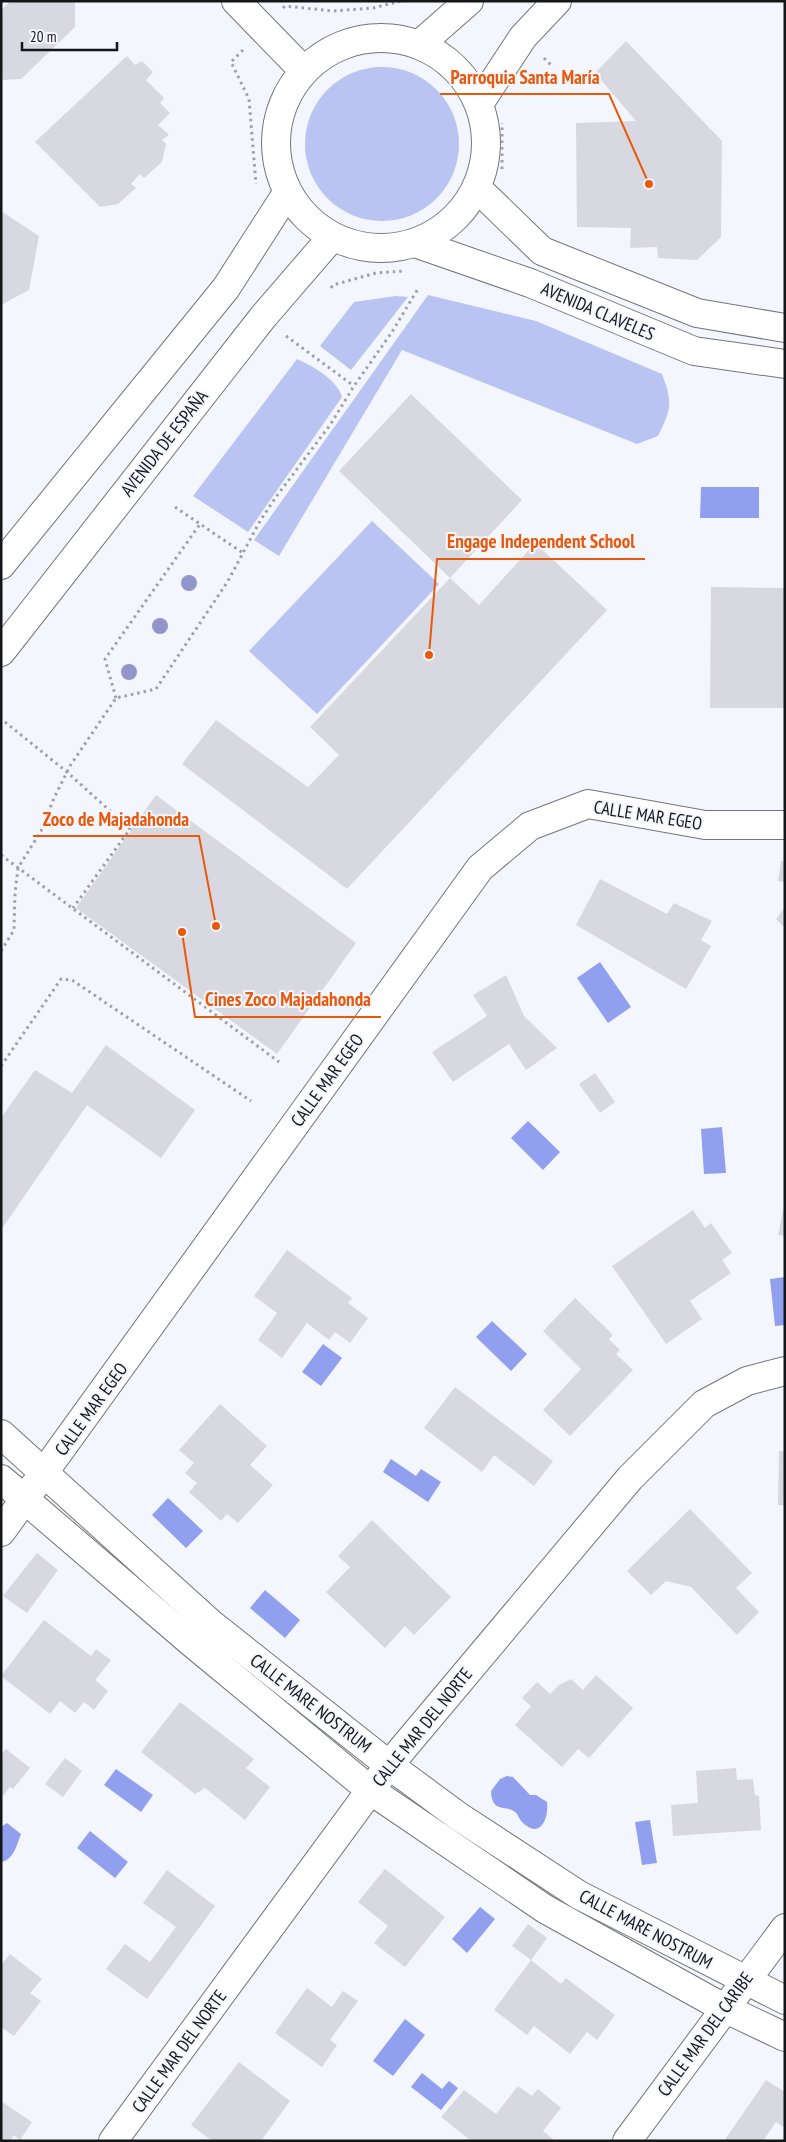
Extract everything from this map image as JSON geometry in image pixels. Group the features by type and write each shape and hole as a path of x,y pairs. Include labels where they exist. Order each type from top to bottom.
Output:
{"street":[{"path":"236,1 303,70"},
{"path":"420,44 469,1"},
{"path":"479,104 523,37 556,1"},
{"path":"377,37 420,44 444,58 465,79 479,104 486,132 485,161 477,188 461,212 440,231 415,244 387,249 368,248 359,247 332,237 306,219 287,193 276,162 275,129 285,97 303,70 325,52 350,41 377,37"},
{"path":"477,188 542,251 697,313 785,328"},
{"path":"1,565 226,288 287,193"},
{"name":"AVENIDA DE ESPAÑA","path":"1,652 263,317 332,237"},
{"name":"AVENIDA CLAVELES","path":"415,244 530,283 694,351 785,364"},
{"name":"CALLE MAR EGEO","path":"1,1532 480,868 530,826 588,804 705,825 785,825"},
{"name":"CALLE MAR DEL NORTE","path":"113,2141 389,1765 630,1478 704,1404 747,1381 785,1371"},
{"name":"CALLE MARE NOSTRUM","path":"1,1434 210,1623 389,1765 458,1816 579,1894 785,2000"},
{"name":"CALLE MARE NOSTRUM","path":"1,1479 192,1644 370,1790 545,1908 724,2008 785,2037"},
{"name":"CALLE MAR DEL CARIBE","path":"627,2141 744,1980 785,1928"}],"path":[{"path":"256,187 249,99 231,62 285,6 333,12 373,8 401,1"},
{"path":"1,951 14,930 18,868 42,831 67,772 116,698 156,689 228,581 260,521 330,425 354,386 392,332 419,287"},
{"path":"283,333 354,386"},
{"path":"175,507 244,553"},
{"path":"116,698 105,659 200,524"},
{"path":"5,722 67,772 130,830 73,908"},
{"path":"1,855 279,1062"},
{"path":"1,1066 61,978 72,980 251,1101"}],"shaded area":[{"path":"382,67 411,73 425,80 436,90 446,101 453,115 459,144 453,173 446,187 436,198 425,208 411,215 382,221 353,215 339,208 328,198 318,187 311,173 305,144 311,115 318,101 328,90 339,80 353,73"},
{"path":"428,295 536,321 662,374 668,392 669,406 666,419 658,436 637,444 402,350 279,556 254,540"},
{"path":"396,296 408,297 351,370 320,346 354,302"},
{"path":"297,359 330,379 342,397 248,532 193,496"},
{"path":"372,521 439,584 317,714 249,651"}],"water":[{"path":"701,487 759,487 759,518 700,518"},
{"path":"600,962 631,1007 608,1023 577,978"},
{"path":"528,1121 560,1152 543,1170 511,1138"},
{"path":"722,1127 726,1173 704,1174 701,1129"},
{"path":"785,1277 785,1325 775,1326 770,1279"},
{"path":"492,1321 527,1354 511,1371 476,1337"},
{"path":"323,1344 342,1358 321,1386 302,1372"},
{"path":"391,1459 416,1476 421,1469 441,1482 428,1502 383,1472"},
{"path":"168,1498 203,1531 186,1548 152,1515"},
{"path":"265,1590 300,1620 285,1638 250,1608"},
{"path":"116,1769 153,1795 141,1812 104,1785"},
{"path":"507,1776 513,1777 530,1795 536,1795 547,1802 545,1821 538,1828 528,1827 515,1812 496,1806 494,1803 491,1791 500,1779"},
{"path":"650,1820 657,1863 642,1865 635,1822"},
{"path":"7,1823 21,1834 12,1854 2,1862 1,1827"},
{"path":"90,1831 128,1862 115,1878 77,1848"},
{"path":"480,1907 495,1919 467,1953 452,1939"},
{"path":"405,2019 425,2035 393,2076 373,2061"},
{"path":"422,2073 442,2089 449,2081 458,2088 441,2110 411,2087"}],"building":[{"path":"11,1 75,1 75,27 21,79 1,80 1,10"},
{"path":"626,41 722,141 721,237 697,260 658,258 657,247 630,248 631,228 577,227 576,123 636,121 595,73"},
{"path":"127,56 135,65 142,61 153,72 146,80 164,98 160,103 170,113 158,125 169,135 162,140 166,144 162,162 144,178 140,174 131,184 136,188 118,204 100,207 35,142"},
{"path":"1,211 39,236 29,290 1,305"},
{"path":"411,394 522,500 450,578 339,471"},
{"path":"535,543 607,610 347,889 182,764 216,720 308,787 339,755 310,727 450,578 479,605"},
{"path":"711,587 785,588 785,708 710,708"},
{"path":"156,795 356,943 277,1054 76,908"},
{"path":"781,861 785,861 785,882 778,881"},
{"path":"600,879 667,914 674,903 712,921 701,940 711,946 686,989 576,925"},
{"path":"785,907 785,928 776,919"},
{"path":"506,975 524,1016 557,1048 526,1070 509,1044 453,1082 432,1052 487,1016 473,995"},
{"path":"106,1045 195,1110 161,1158 87,1105 1,1230 1,1118 35,1070 72,1093"},
{"path":"595,1073 615,1102 600,1113 579,1084"},
{"path":"785,1206 785,1236 778,1235"},
{"path":"693,1210 705,1228 711,1223 732,1253 722,1260 731,1273 690,1301 702,1319 666,1344 612,1266"},
{"path":"287,1250 352,1298 348,1303 368,1318 350,1343 335,1332 329,1340 307,1323 282,1358 258,1340 277,1313 254,1296"},
{"path":"575,1298 613,1335 609,1339 620,1350 616,1354 633,1370 570,1436 543,1410 581,1369 543,1331"},
{"path":"455,1387 553,1461 534,1486 494,1455 482,1472 424,1428"},
{"path":"220,1404 267,1446 250,1465 273,1485 238,1523 227,1514 221,1521 189,1492 197,1483 185,1473 194,1463 179,1450"},
{"path":"779,1451 785,1451 785,1505 778,1505"},
{"path":"690,1509 752,1573 736,1588 759,1612 737,1635 691,1587 666,1581 651,1595 627,1571"},
{"path":"372,1520 451,1597 414,1635 405,1626 385,1648 326,1592 350,1567 338,1556"},
{"path":"37,1553 58,1570 27,1613 3,1596"},
{"path":"44,1620 91,1656 96,1649 111,1660 95,1680 108,1691 94,1710 84,1702 75,1713 60,1701 50,1714 1,1676"},
{"path":"596,1675 633,1708 589,1758 578,1749 562,1767 515,1725 531,1706 522,1698 537,1682 550,1694 559,1685 571,1679 583,1690"},
{"path":"180,1702 254,1759 246,1768 270,1787 245,1820 205,1788 195,1794 141,1752"},
{"path":"6,1749 30,1768 13,1789 10,1787 1,1798 1,1755"},
{"path":"65,1758 82,1771 63,1797 45,1784"},
{"path":"736,1768 737,1780 753,1779 755,1795 759,1796 761,1830 673,1836 671,1805 698,1803 696,1771"},
{"path":"385,1869 445,1917 405,1967 374,1943 388,1926 358,1902"},
{"path":"167,1870 215,1906 147,1999 106,1969 125,1944 150,1962 176,1927 143,1903"},
{"path":"528,1924 547,1938 531,1960 512,1946"},
{"path":"10,1954 42,1979 30,1993 41,2001 14,2036 1,2027 1,1965"},
{"path":"531,1960 561,1984 566,1978 615,2015 597,2040 587,2032 570,2054 534,2026 527,2035 494,2010"},
{"path":"307,1988 332,2007 343,1991 358,2001 330,2040 337,2045 322,2067 275,2033"},
{"path":"239,2062 290,2101 261,2141 212,2141 191,2125"},
{"path":"766,2080 785,2092 785,2128 776,2122 763,2141 724,2141"},
{"path":"518,2086 532,2096 538,2089 561,2108 543,2131 553,2139 552,2141 471,2141 441,2117 464,2090 496,2114"},
{"path":"1,2101 32,2122 20,2140 14,2135 10,2141 1,2141"}],"place":[{"name":"Parroquia Santa María","path":"649,184"},
{"name":"Engage Independent School","path":"429,655"},
{"name":"Zoco de Majadahonda","path":"216,926"},
{"name":"Cines Zoco Majadahonda","path":"182,932"}]}
